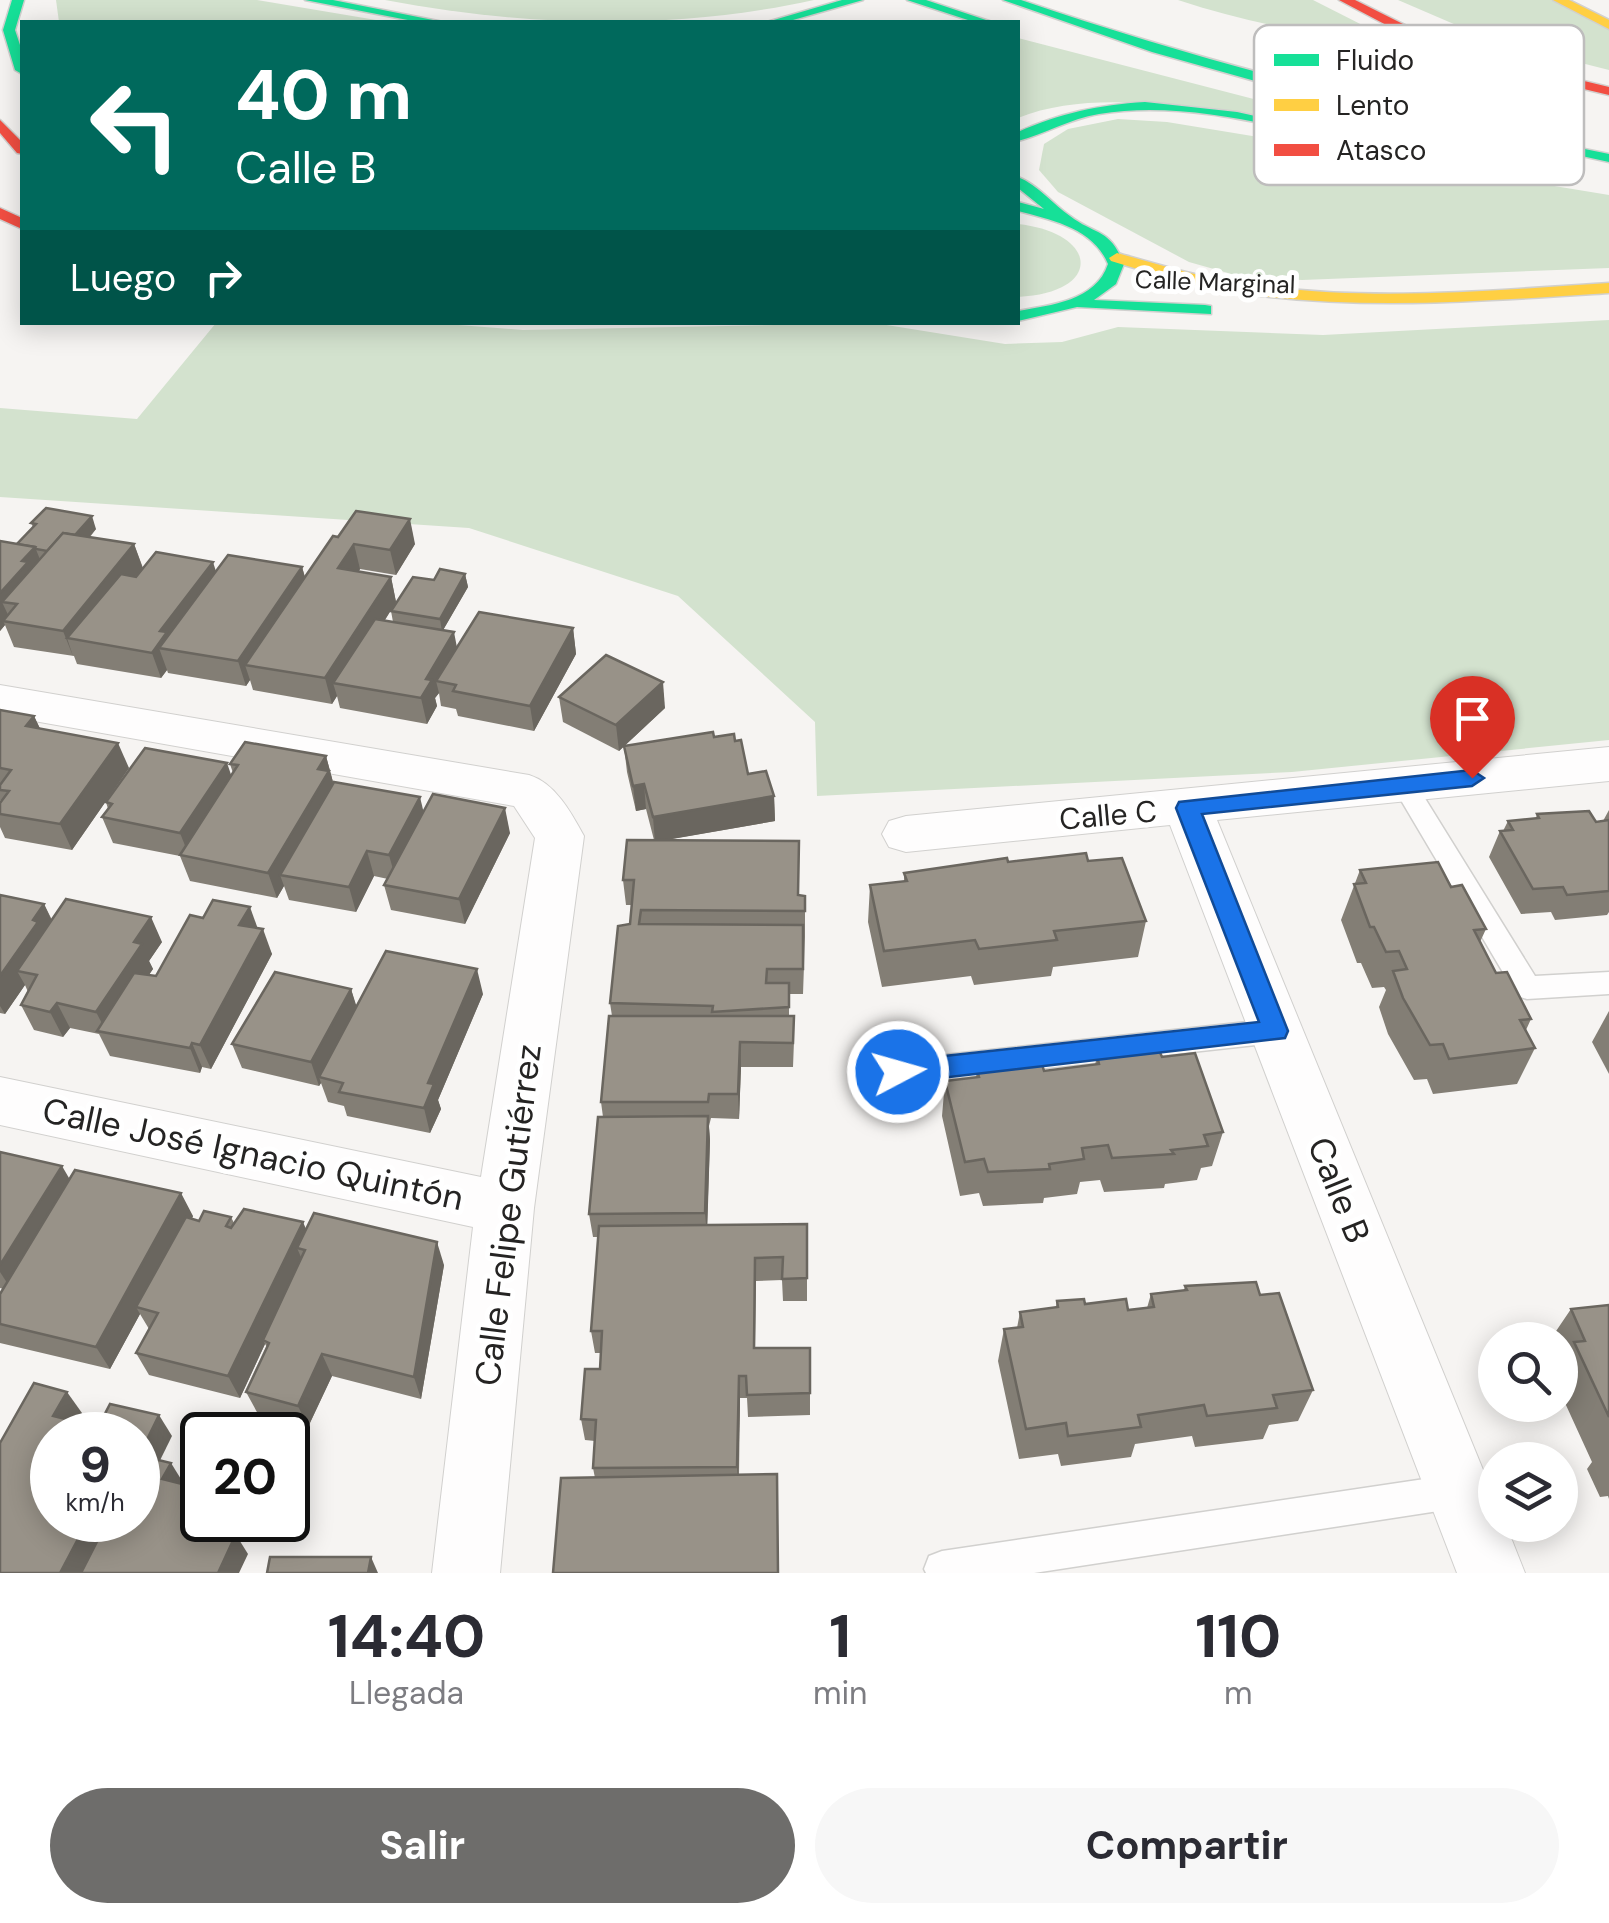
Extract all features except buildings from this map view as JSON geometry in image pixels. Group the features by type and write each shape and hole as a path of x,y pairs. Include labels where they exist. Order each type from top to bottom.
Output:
{"main road":[{"path":"18,0 10,30 20,63"},
{"path":"311,0 425,20"},
{"path":"782,20 857,0"},
{"path":"913,0 979,20"},
{"path":"1009,0 1210,70 1254,81"},
{"path":"1346,0 1395,25"},
{"path":"1364,0 1416,25"},
{"path":"1559,0 1609,25"},
{"path":"1585,0 1609,12"},
{"path":"1070,46 1254,93"},
{"path":"1584,80 1609,87"},
{"path":"1584,82 1609,87"},
{"path":"1020,136 1057,114 1122,105 1254,126"},
{"path":"0,124 20,148"},
{"path":"1584,153 1609,158"},
{"path":"1020,184 1060,214 1098,233 1117,258 1112,286 1084,305"},
{"path":"1020,207 1060,214"},
{"name":"Calle Marginal","path":"1117,258 1178,280 1235,292 1402,298 1609,288"},
{"name":"Calle Marginal","path":"1020,316 1084,305 1302,314 1402,298"}],"street":[{"name":"Calle Felipe Gutiérrez","path":"0,700 529,792 560,836 505,1208 466,1573"},
{"name":"Calle C","path":"906,834 1609,764"},
{"name":"Calle B","path":"1188,808 1490,1573"},
{"name":"Calle José Ignacio Quintón","path":"0,1101 505,1208"}],"lane":[{"path":"1404,784 1528,988 1609,984"},
{"path":"898,1072 1276,1031"},
{"path":"942,1568 1458,1492"}],"green space":[{"path":"56,0 257,0 376,20 59,20"},
{"path":"385,0 814,0 666,20 546,20"},
{"path":"1178,0 1313,0 1362,25 1271,25"},
{"path":"1398,0 1551,0 1609,29 1609,70 1584,64 1584,25 1456,25"},
{"path":"1020,39 1254,99 1254,117 1128,103 1052,108 1020,117"},
{"path":"1118,119 1167,122 1254,136 1254,185 1548,185 1609,195 1609,268 1302,280 1242,277 1189,262 1058,192 1039,170 1044,144 1068,129"},
{"path":"1020,224 1064,239 1076,250 1081,262 1077,275 1066,285 1020,297"},
{"path":"1609,320 1609,740 1292,772 817,796 815,722 678,596 469,528 0,497 0,408 137,419 214,325 459,325 523,330 886,325 1005,344 1062,342 1118,327 1323,335"}],"traffic: fast":[{"path":"18,0 9,30 20,64"},
{"path":"311,0 426,20"},
{"path":"781,20 857,0"},
{"path":"913,0 979,20"},
{"path":"1009,0 1254,77"},
{"path":"1020,136 1058,119 1101,109 1191,109 1254,119"},
{"path":"1584,153 1609,158"},
{"path":"1020,183 1060,214"},
{"path":"1020,207 1060,217 1090,231 1109,247 1116,264 1111,280 1093,295 1062,308 1020,316"},
{"path":"1084,305 1205,310"}],"traffic: slow":[{"path":"1559,0 1609,25"},
{"path":"1117,258 1177,276 1299,295 1423,298 1609,288"}],"traffic: jam":[{"path":"1345,0 1395,25"},
{"path":"1584,85 1609,91"},
{"path":"0,124 20,148"},
{"path":"0,213 20,223"}],"route":[{"path":"898,1072 1276,1031 1188,808 1472,778"}]}
